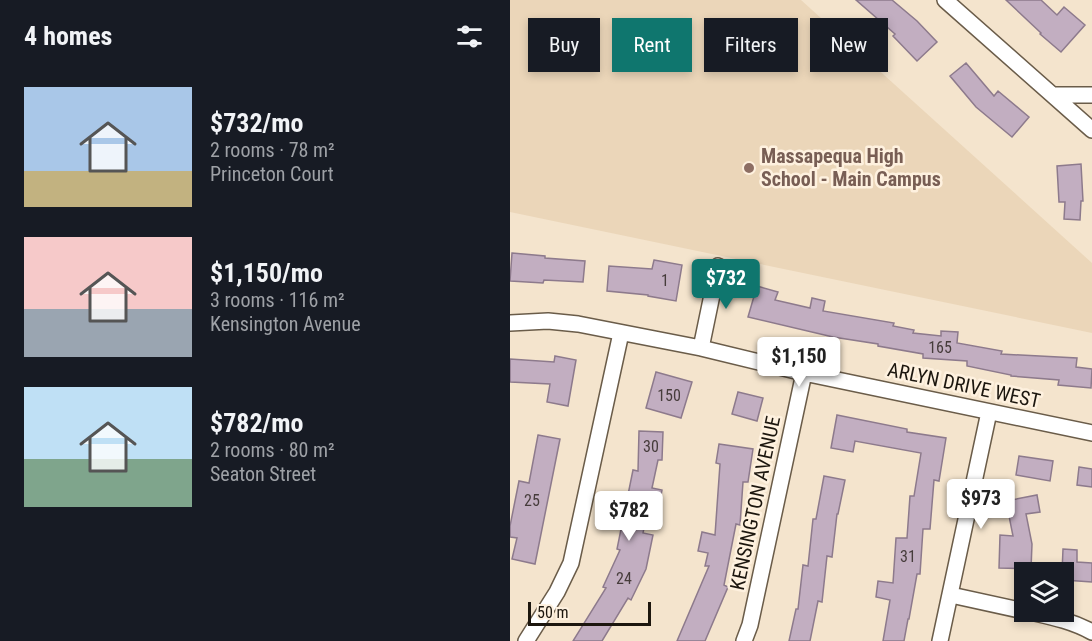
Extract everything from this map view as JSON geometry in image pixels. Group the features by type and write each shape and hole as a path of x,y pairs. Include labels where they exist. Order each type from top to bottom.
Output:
{"street":[{"path":"945,0 1092,130"},
{"path":"1053,96 1092,95"},
{"path":"701,348 718,266"},
{"name":"ARLYN DRIVE WEST","path":"510,323 549,321 578,324 701,348 804,373 1092,433"},
{"path":"526,641 557,592 571,563 621,333"},
{"name":"KENSINGTON AVENUE","path":"744,641 750,625 804,373"},
{"path":"940,641 989,412"},
{"path":"951,595 1014,609"},
{"path":"1071,622 1092,632"}],"shaded area":[{"name":"Massapequa High School - Main Campus","path":"510,0 801,0 821,18 810,18 810,72 881,72 1092,263 1092,333 510,212"}],"building":[{"path":"856,0 892,0 937,42 917,61 893,36 895,34 888,28 888,18 877,18"},
{"path":"1006,0 1041,0 1057,15 1064,7 1085,25 1061,52"},
{"path":"966,63 994,96 998,91 1029,117 1012,137 976,107 950,76"},
{"path":"1081,164 1083,201 1081,201 1080,220 1064,219 1065,202 1059,202 1057,166"},
{"path":"512,253 585,261 583,282 510,281"},
{"path":"654,260 682,265 676,301 648,295 607,291 609,266 652,269"},
{"path":"757,286 778,292 775,300 810,308 812,298 825,301 823,311 894,323 893,326 914,330 913,333 941,336 941,331 958,332 957,343 1002,351 1001,354 1077,358 1076,367 1092,369 1091,388 1058,385 1059,380 1011,376 967,366 967,361 923,358 923,354 833,337 748,317"},
{"path":"555,356 576,360 568,406 547,402 550,384 510,382 510,359 554,362"},
{"path":"656,372 692,382 681,418 646,408"},
{"path":"738,392 763,398 757,421 732,414"},
{"path":"837,415 907,429 907,432 946,438 939,481 934,480 930,529 923,529 920,574 917,574 904,641 883,641 890,600 876,597 878,581 893,583 896,538 907,538 910,496 914,496 921,453 855,441 853,452 831,448"},
{"path":"639,431 663,432 662,460 658,460 652,488 662,490 658,511 648,509 643,533 653,535 646,569 631,600 628,598 602,641 573,641 606,588 603,587 620,550 617,549 633,470 638,471"},
{"path":"538,435 560,439 535,564 512,559 517,538 510,537 510,526 519,481 529,483"},
{"path":"719,444 753,449 748,482 743,482 740,525 736,524 724,585 728,587 705,641 677,641 709,566 705,566 708,553 698,551 702,532 715,535 720,464 716,463"},
{"path":"1019,456 1053,461 1050,481 1016,475"},
{"path":"1079,467 1092,469 1092,487 1077,485"},
{"path":"824,476 845,480 837,514 832,557 827,556 822,602 818,601 810,641 789,641 796,609 798,609 803,565 808,566 813,519 816,519"},
{"path":"1037,495 1040,512 1026,514 1032,544 1031,562 1014,562 1014,568 999,568 1000,535 1013,536 1006,501"},
{"path":"1063,549 1077,550 1077,562 1092,563 1092,582 1074,581 1074,562 1062,562"}],"place":[{"name":"Massapequa High School - Main Campus","path":"749,168"}]}
